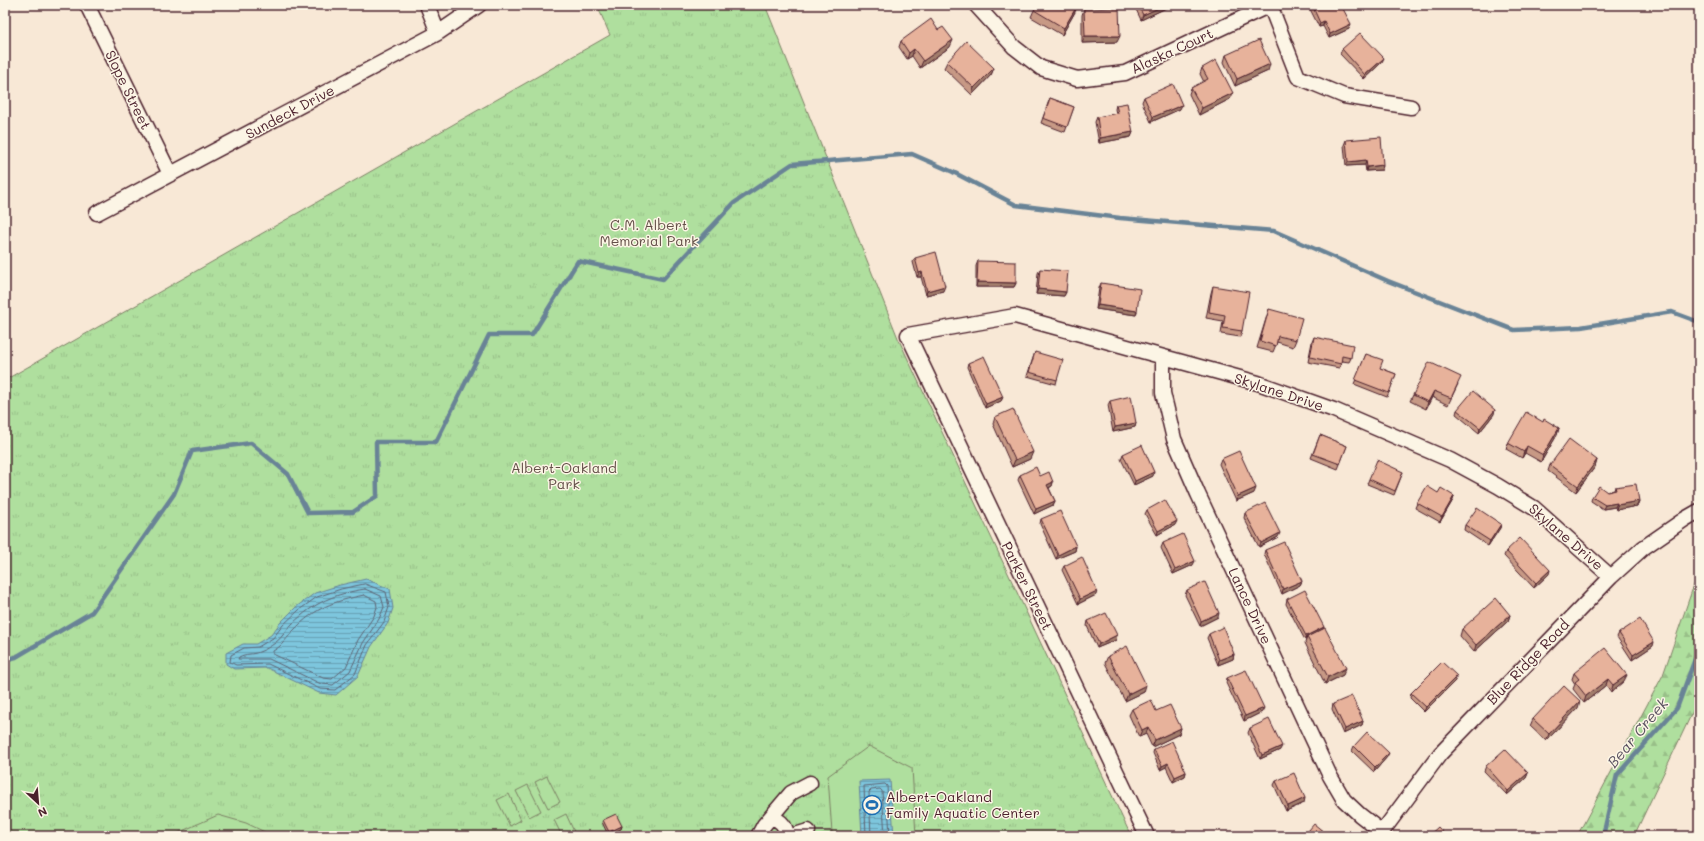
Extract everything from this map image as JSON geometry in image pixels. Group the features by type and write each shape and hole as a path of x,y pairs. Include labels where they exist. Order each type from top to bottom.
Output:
{"street":[{"path":"427,5 438,33"},
{"name":"Sundeck Drive","path":"96,213 438,33 480,5"},
{"name":"Alaska Court","path":"976,5 1014,47 1041,68 1078,79 1125,73 1270,5"},
{"path":"1270,5 1298,77 1344,96 1411,107"},
{"name":"Slope Street","path":"88,6 170,174"},
{"name":"Skylane Drive","path":"908,335 1015,316 1258,383 1334,410 1450,460 1498,486 1534,508 1611,577"},
{"name":"Parker Street","path":"908,335 1147,836"},
{"name":"Lance Drive","path":"1164,358 1163,393 1172,431 1198,494 1330,776 1344,800 1380,834"},
{"name":"Blue Ridge Road","path":"1380,834 1440,754 1611,577 1643,548 1699,511"},
{"path":"758,836 770,817 791,792 810,783"},
{"path":"770,817 779,820 784,826 787,836"},
{"path":"792,836 808,832"}],"green space":[{"name":"Albert-Oakland Park","path":"597,5 765,5 898,338 1131,836 5,836 5,380 610,35"},
{"path":"1699,570 1699,698 1634,836 1577,836 1663,675"},
{"name":"Albert-Oakland Family Aquatic Center","path":"869,746 912,768 916,836 818,836 832,833 828,776"},
{"path":"547,776 560,802 548,808 535,782"},
{"path":"528,785 541,811 529,817 516,791"},
{"path":"509,794 521,820 510,826 497,800"},
{"path":"566,814 576,836 562,836 554,820"},
{"path":"218,815 246,823 273,836 171,836"}],"water":[{"path":"366,579 390,589 393,608 388,623 371,647 358,676 336,695 319,693 267,668 234,669 226,664 226,653 243,644 256,644 271,635 280,623 296,607 315,593"},
{"path":"890,780 894,836 862,836 859,781"}],"building":[{"path":"1037,5 1077,6 1064,28 1034,10"},
{"path":"1138,5 1165,5 1143,15"},
{"path":"1312,5 1341,5 1351,24 1330,34 1324,21 1320,23"},
{"path":"1119,8 1120,36 1085,36 1084,9"},
{"path":"931,19 938,30 943,27 953,40 923,61 914,49 909,53 901,41"},
{"path":"1360,33 1384,58 1365,75 1342,49"},
{"path":"1259,40 1270,64 1237,79 1226,55"},
{"path":"966,41 994,68 974,88 947,62"},
{"path":"1216,60 1233,93 1202,108 1191,88 1208,79 1202,68"},
{"path":"1173,84 1182,105 1153,117 1144,97"},
{"path":"1050,98 1074,107 1067,127 1043,118"},
{"path":"1127,103 1133,132 1100,138 1097,117 1118,113 1116,105"},
{"path":"1381,137 1383,165 1367,167 1366,160 1348,162 1346,140"},
{"path":"936,252 945,286 927,291 922,272 919,273 915,258"},
{"path":"978,261 1016,262 1016,283 977,282"},
{"path":"1040,269 1068,271 1066,292 1038,289"},
{"path":"1101,283 1140,289 1137,311 1098,305"},
{"path":"1213,286 1249,292 1242,331 1223,328 1225,315 1209,312"},
{"path":"1269,309 1302,318 1296,340 1278,336 1276,346 1260,341"},
{"path":"1314,337 1353,345 1351,358 1342,356 1341,364 1310,357"},
{"path":"1035,352 1063,360 1057,380 1029,372"},
{"path":"1366,354 1383,360 1380,368 1396,374 1389,393 1355,380"},
{"path":"984,356 1003,397 986,404 968,363"},
{"path":"1429,362 1461,377 1451,398 1434,391 1428,402 1413,395"},
{"path":"1473,391 1495,410 1480,428 1457,410"},
{"path":"1131,396 1136,423 1115,427 1110,401"},
{"path":"1013,409 1033,452 1015,460 995,417"},
{"path":"1526,412 1543,422 1544,419 1559,428 1543,455 1527,446 1524,452 1508,443"},
{"path":"1320,435 1347,446 1340,464 1313,454"},
{"path":"1569,439 1597,460 1578,486 1550,465"},
{"path":"1142,445 1154,472 1135,481 1123,454"},
{"path":"1239,451 1256,488 1238,496 1221,459"},
{"path":"1377,460 1403,472 1395,491 1369,479"},
{"path":"1036,467 1040,476 1049,472 1053,482 1047,485 1055,501 1036,509 1020,475"},
{"path":"1636,484 1639,501 1617,505 1617,503 1605,505 1592,497 1599,486 1607,492 1616,490 1615,487"},
{"path":"1427,486 1438,493 1441,488 1454,496 1442,517 1417,503"},
{"path":"1165,500 1177,521 1158,531 1147,510"},
{"path":"1265,503 1280,533 1261,543 1245,513"},
{"path":"1477,508 1501,524 1490,541 1465,525"},
{"path":"1060,511 1076,546 1058,555 1041,519"},
{"path":"1183,534 1195,561 1175,570 1163,543"},
{"path":"1520,538 1550,570 1536,583 1506,551"},
{"path":"1284,542 1302,581 1283,589 1265,550"},
{"path":"1082,557 1097,591 1080,599 1064,566"},
{"path":"1205,582 1219,613 1201,621 1187,590"},
{"path":"1305,590 1324,627 1306,636 1287,599"},
{"path":"1496,598 1510,615 1476,645 1462,629"},
{"path":"1106,613 1117,635 1099,644 1088,621"},
{"path":"1640,619 1654,642 1633,655 1619,633"},
{"path":"1223,627 1234,654 1219,660 1209,634"},
{"path":"1325,628 1346,668 1328,677 1307,637"},
{"path":"1127,646 1146,685 1128,694 1108,656"},
{"path":"1605,648 1627,675 1613,685 1608,679 1586,696 1575,682 1579,679 1574,673"},
{"path":"1442,662 1457,676 1426,707 1411,693"},
{"path":"1246,670 1264,708 1245,716 1227,678"},
{"path":"1564,686 1580,701 1549,734 1533,719"},
{"path":"1352,696 1363,721 1345,729 1333,704"},
{"path":"1151,700 1156,711 1170,705 1181,728 1155,740 1148,727 1142,730 1132,709"},
{"path":"1269,719 1282,746 1262,755 1250,728"},
{"path":"1367,732 1389,753 1375,767 1354,746"},
{"path":"1172,741 1186,772 1175,777 1168,763 1162,766 1154,749"},
{"path":"1505,749 1528,773 1508,791 1486,766"},
{"path":"1294,773 1305,798 1288,806 1276,781"},
{"path":"616,814 622,826 609,832 603,820"},
{"path":"1314,824 1329,836 1304,836"},
{"path":"1438,827 1446,836 1428,836"}],"waterway":[{"path":"5,660 16,657 92,612 174,494 192,451 251,443 288,474 308,513 353,512 377,496 376,442 436,442 489,335 532,335 578,261 663,279 734,203 792,164 912,154 953,172 1016,205 1120,218 1274,231 1388,281 1514,330 1581,327 1672,312 1699,322"},
{"name":"Bear Creek","path":"1603,836 1617,775 1677,708 1699,648"}],"place":[{"name":"Albert-Oakland Family Aquatic Center","path":"872,805"}],"park label":[{"name":"C.M. Albert Memorial Park","path":"649,234"}]}
